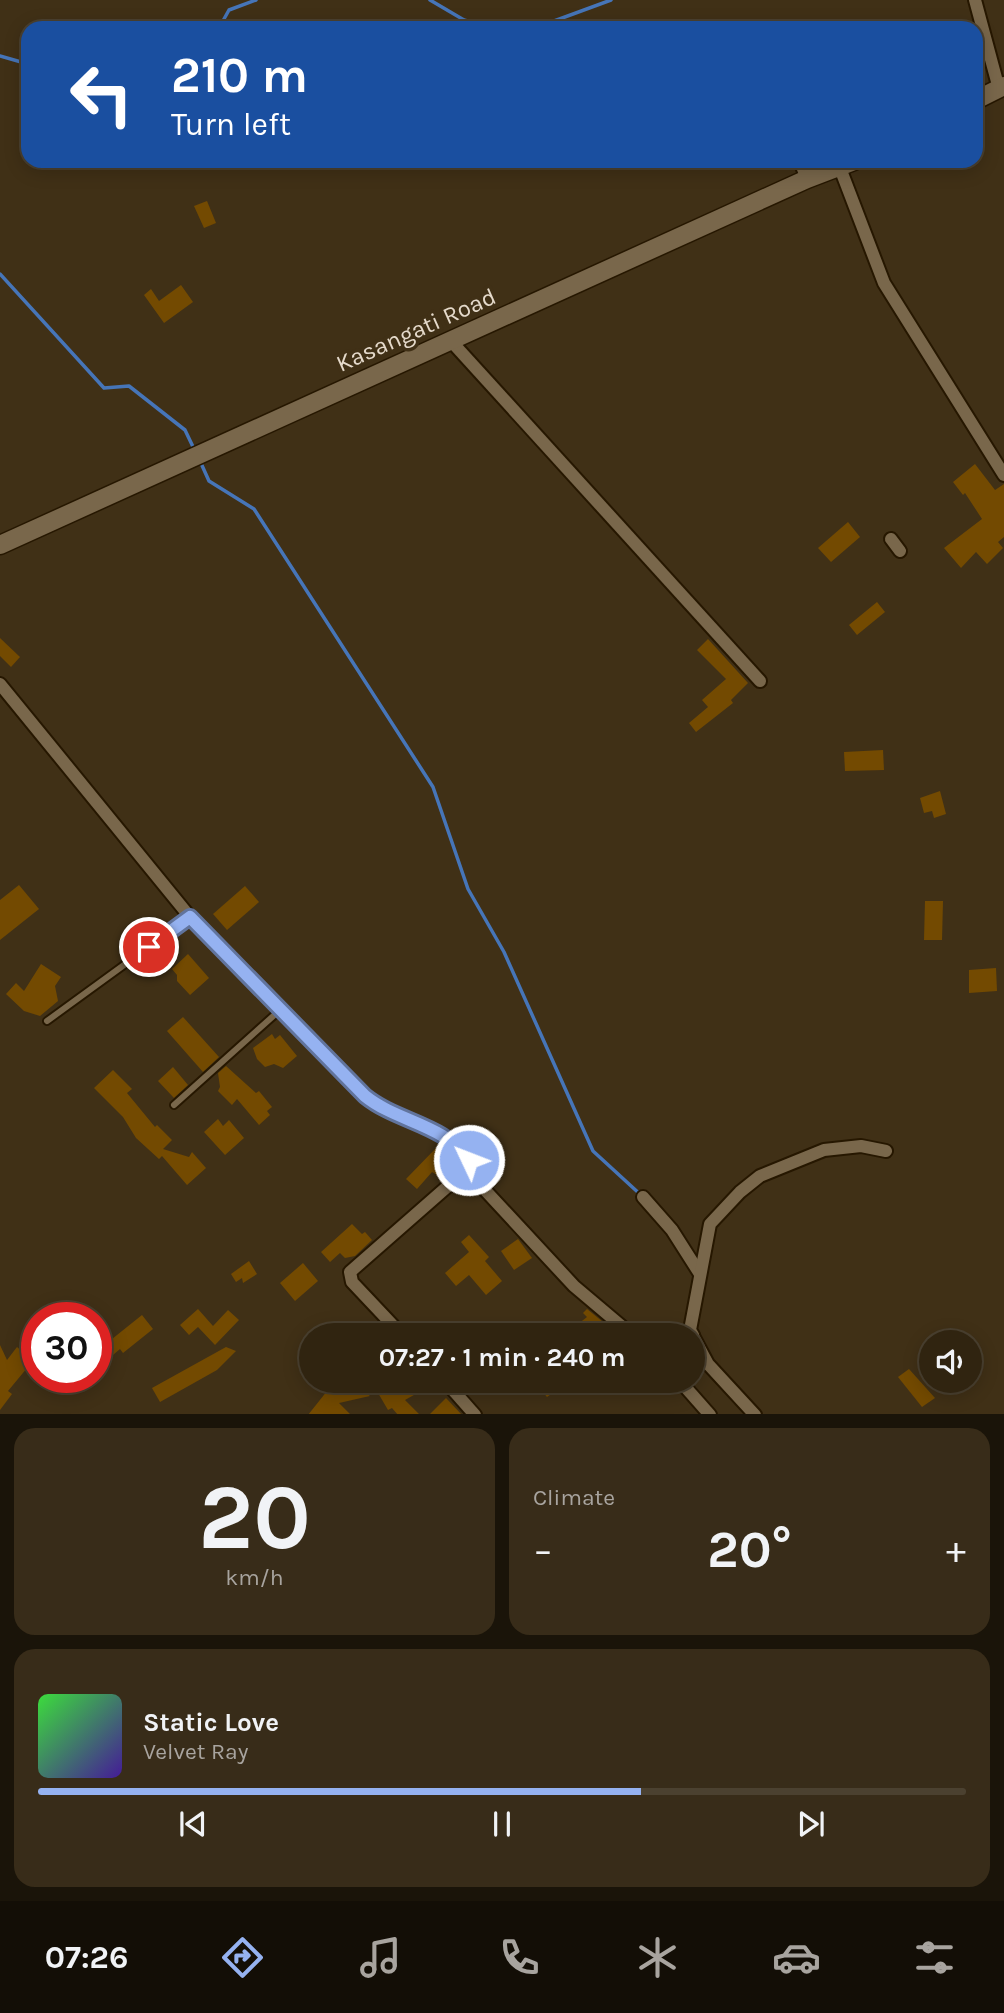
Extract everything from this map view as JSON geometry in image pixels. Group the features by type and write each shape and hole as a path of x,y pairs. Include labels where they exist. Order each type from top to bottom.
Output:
{"street":[{"path":"975,0 981,21"},
{"path":"983,26 1002,88 983,97"},
{"path":"803,168 807,179"},
{"name":"Kasangati Road","path":"0,545 836,168"},
{"path":"848,168 884,283 1004,475"},
{"path":"451,341 760,681"},
{"path":"891,539 900,551"},
{"path":"0,684 190,917 282,1008 370,1101 385,1111 435,1130 466,1157 469,1165 464,1172 350,1272 352,1282 391,1323"},
{"path":"691,1323 710,1224 740,1192 760,1176 824,1150 862,1146 886,1151"},
{"path":"464,1172 471,1176 574,1286 618,1323"},
{"path":"643,1197 672,1230 700,1273"},
{"path":"705,1358 754,1414"},
{"path":"456,1393 474,1414"},
{"path":"691,1393 709,1414"}],"lane":[{"path":"47,1021 190,917"},
{"path":"174,1105 282,1008"}],"building":[{"path":"207,201 216,223 204,228 194,206"},
{"path":"181,285 193,302 164,323 144,295 151,289 159,301"},
{"path":"975,464 995,490 1004,484 1004,537 998,542 1003,548 987,564 976,552 961,568 944,548 982,519 965,493 963,495 953,482"},
{"path":"848,522 860,537 831,562 818,548"},
{"path":"877,602 885,612 857,635 849,625"},
{"path":"0,638 20,657 11,667 0,656"},
{"path":"708,639 748,683 731,700 733,703 696,732 689,723 708,707 702,700 726,679 697,650"},
{"path":"883,750 884,770 845,771 844,752"},
{"path":"940,791 946,814 934,818 932,811 924,813 920,798"},
{"path":"19,885 39,909 0,940 0,900"},
{"path":"245,886 259,902 227,930 213,914"},
{"path":"925,901 943,901 942,940 924,940"},
{"path":"188,954 209,978 190,995 177,981 177,975 172,969"},
{"path":"41,964 61,977 55,986 58,1001 40,1016 24,1011 6,994 16,983 24,991"},
{"path":"996,968 997,991 969,993 969,970"},
{"path":"183,1017 219,1057 203,1072 167,1031"},
{"path":"272,1034 275,1039 280,1035 297,1056 283,1068 274,1064 265,1067 257,1059 253,1048"},
{"path":"226,1066 256,1093 259,1091 272,1107 267,1111 270,1115 259,1125 237,1099 232,1105 218,1091 218,1073"},
{"path":"173,1067 188,1085 174,1098 158,1081"},
{"path":"113,1070 132,1089 127,1093 155,1127 157,1125 172,1140 163,1149 189,1157 192,1152 206,1168 187,1185 162,1156 159,1159 136,1138 123,1117 94,1088"},
{"path":"218,1119 223,1126 229,1120 244,1138 225,1155 204,1132"},
{"path":"436,1148 450,1162 437,1175 432,1172 417,1189 406,1179"},
{"path":"352,1224 372,1240 355,1256 345,1258 340,1253 330,1262 321,1252"},
{"path":"469,1235 489,1257 485,1261 502,1281 486,1295 469,1275 456,1286 445,1273 469,1252 461,1242"},
{"path":"518,1239 532,1258 514,1270 501,1251"},
{"path":"249,1261 257,1274 243,1283 242,1278 236,1282 231,1274"},
{"path":"303,1263 318,1281 295,1301 280,1283"},
{"path":"198,1309 213,1326 228,1310 239,1320 215,1345 198,1327 189,1335 180,1325"},
{"path":"587,1309 604,1323 579,1323 587,1317 583,1313"},
{"path":"142,1315 153,1329 123,1353 120,1349 112,1356 112,1339"},
{"path":"0,1345 7,1360 17,1347 21,1350 21,1375 8,1391 12,1394 0,1410"},
{"path":"226,1347 236,1351 217,1370 160,1402 152,1388"},
{"path":"909,1369 919,1380 919,1393 931,1393 935,1398 922,1407 898,1377"},
{"path":"325,1393 366,1393 370,1396 339,1403 350,1414 309,1414"},
{"path":"378,1393 417,1393 405,1400 419,1414 397,1414 392,1408 388,1410"},
{"path":"446,1398 461,1414 430,1414"}],"waterway":[{"path":"223,21 229,10 256,0"},
{"path":"430,0 468,21"},
{"path":"554,21 611,0"},
{"path":"0,56 21,62"},
{"path":"0,274 104,388 129,386 185,430 195,451"},
{"path":"200,461 209,481 254,509 433,787 468,889 504,952 593,1151 642,1196"}],"route":[{"path":"149,947 190,917 282,1008 365,1096 385,1111 435,1130 469,1160"}]}
